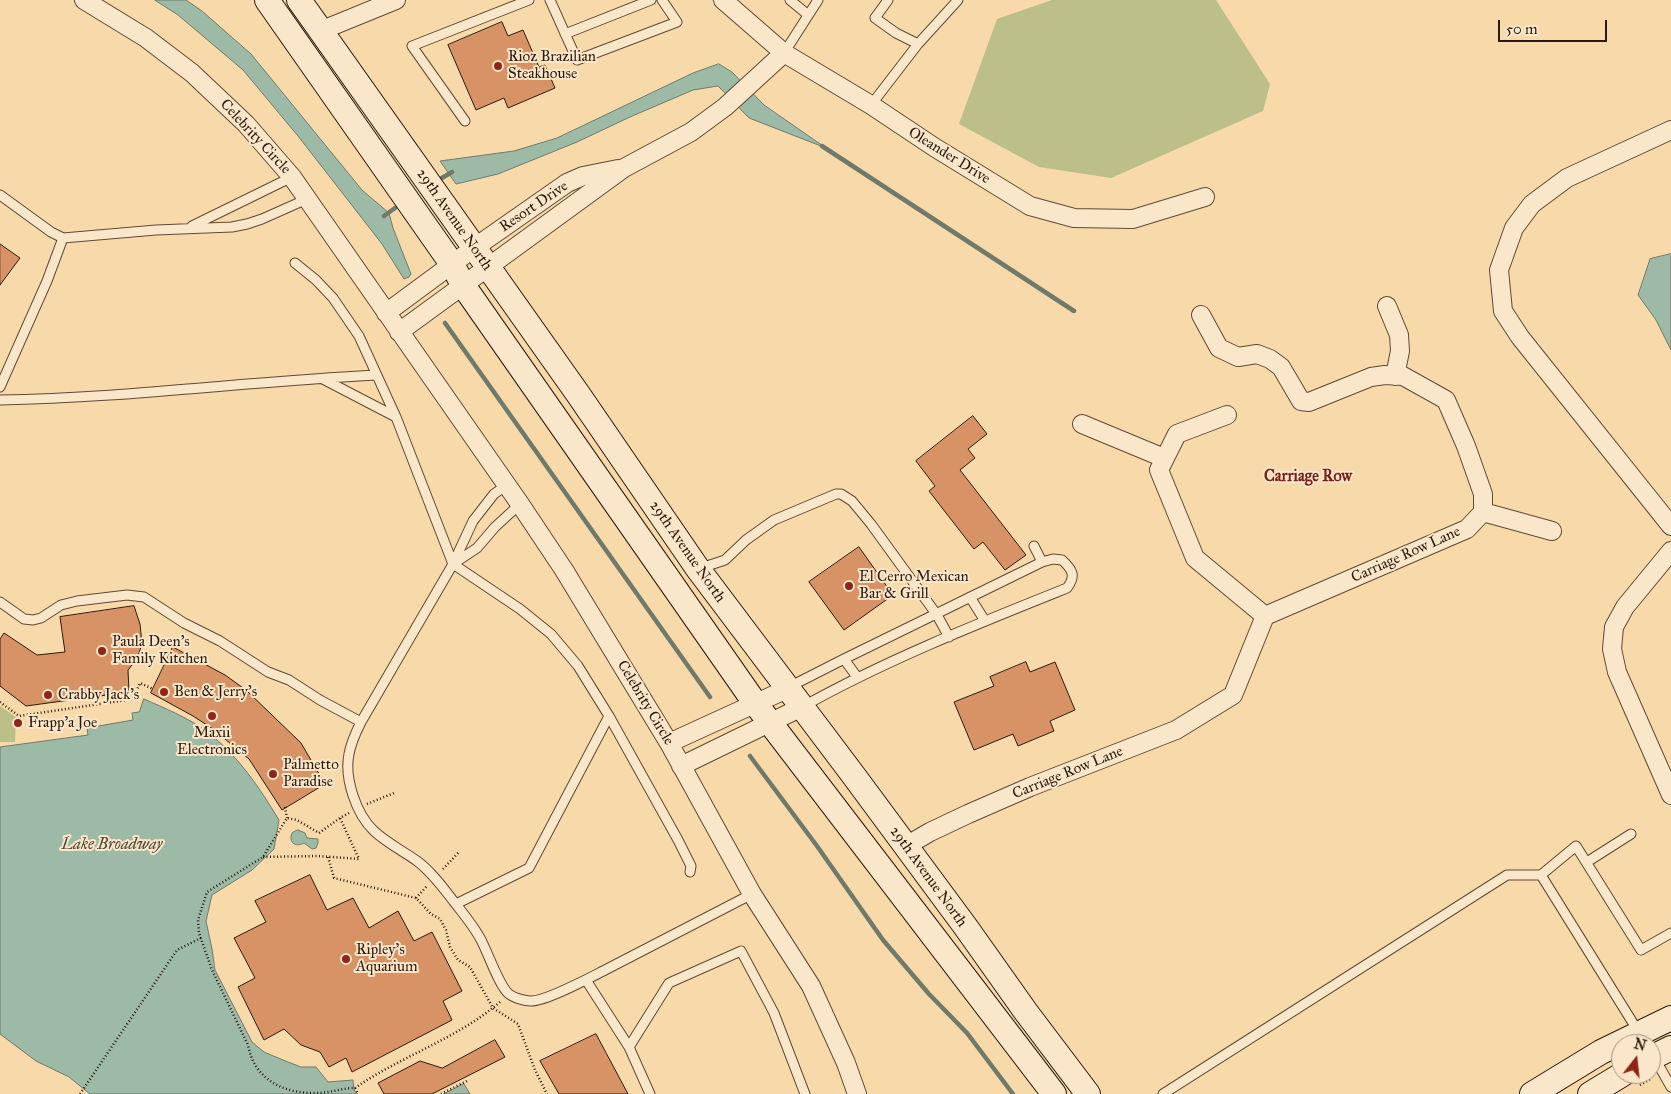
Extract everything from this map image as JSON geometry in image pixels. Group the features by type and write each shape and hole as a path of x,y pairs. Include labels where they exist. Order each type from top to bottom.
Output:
{"main road":[{"name":"29th Avenue North","path":"267,0 452,264 462,285 755,703 1054,1094"},
{"name":"29th Avenue North","path":"299,0 698,569 906,846 1088,1094"},
{"path":"1661,1038 1671,1018"},
{"path":"1532,1094 1601,1052 1611,1052"},
{"path":"1590,1094 1619,1084"}],"street":[{"name":"Celebrity Circle","path":"84,0 146,38 192,73 246,124 292,177 507,485 564,570 669,742 752,894 811,986 846,1063 857,1094"},
{"path":"320,31 396,0"},
{"name":"Oleander Drive","path":"723,0 784,53 871,105 934,147 1030,206 1074,218 1133,219 1205,197"},
{"name":"Resort Drive","path":"452,264 481,257 624,168 691,132 724,107 784,53"},
{"path":"1671,130 1567,178 1532,204 1514,228 1499,270 1503,311 1520,337 1671,526"},
{"name":"Resort Drive","path":"462,285 481,257 567,183 582,176 624,168"},
{"path":"386,313 452,264"},
{"path":"399,332 462,285"},
{"path":"1387,306 1399,335 1400,350 1395,376"},
{"path":"1201,315 1220,348 1238,356 1257,354 1270,359 1281,367 1301,401 1310,402 1371,376 1386,374 1403,376 1446,400 1466,446 1483,494 1483,512 1552,531"},
{"path":"1227,415 1177,434 1159,470 1195,558 1265,616"},
{"path":"1082,424 1164,458"},
{"name":"Carriage Row Lane","path":"906,846 930,832 1030,787 1176,730 1233,695 1265,616 1467,529 1483,512"},
{"path":"1671,551 1625,607 1614,627 1612,649 1617,672 1671,794"},
{"path":"669,742 787,689"},
{"path":"681,766 802,707"}],"lane":[{"path":"465,121 412,46 529,0"},
{"path":"550,0 577,60 677,22 662,0"},
{"path":"565,34 651,0"},
{"path":"790,0 807,14"},
{"path":"784,53 807,14 818,0"},
{"path":"888,0 875,18 918,44"},
{"path":"871,105 918,44 958,0"},
{"path":"187,229 292,177"},
{"path":"0,195 51,232 63,238 232,227 247,224 307,199"},
{"path":"0,387 63,238"},
{"path":"295,263 316,280 333,298 359,336 396,417 453,564 520,608 551,634 578,666 609,716 682,849 691,866 690,872"},
{"path":"0,400 34,400 378,375"},
{"path":"321,378 396,417"},
{"path":"507,485 494,494 473,521 453,564 353,738 348,756 349,774 354,799 363,819 373,830 418,862 434,878 456,904 482,942 509,994 532,1002 586,980 752,894"},
{"path":"698,569 725,560 746,540 774,520 836,494 841,494 852,501 871,524 937,615 950,637"},
{"path":"453,564 477,548 495,527 520,504"},
{"path":"1034,546 1042,562"},
{"path":"787,689 844,658 937,615 1042,562 1053,559 1062,560 1069,566 1073,574 1072,581 1067,588 985,621 857,677 802,707"},
{"path":"0,602 24,619 33,620 42,618 61,605 77,601 127,595 144,597 184,623 220,641 268,672 289,680 320,700 361,722"},
{"path":"970,597 985,621"},
{"path":"844,658 857,677"},
{"path":"456,904 530,868 609,716"},
{"path":"1587,862 1631,834"},
{"path":"1163,1094 1507,875 1541,875 1576,846 1641,950 1671,933"},
{"path":"1541,875 1643,1034"},
{"path":"629,1047 669,983 741,951 774,1013 805,1094"},
{"path":"586,980 629,1047 650,1094"},
{"path":"1661,1066 1671,1087"}],"path":[{"path":"0,702 19,716 133,699 140,683 153,689"},
{"path":"287,818 298,820 319,833 358,808 394,793"},
{"path":"285,807 287,818 263,856 207,892 198,920 199,933 212,970 248,1045 250,1056 270,1083 308,1093 355,1088 372,1077 447,1038 493,1008 509,994"},
{"path":"263,856 359,858 340,818"},
{"path":"328,857 334,878 416,898 431,914 440,919 446,930 450,947 458,960 470,967 493,1008 518,1024 535,1070 547,1094"},
{"path":"80,1094 177,950 201,938"},
{"path":"441,1094 468,1080"},
{"path":"355,1088 358,1094"}],"green space":[{"path":"1052,0 1216,0 1270,84 1263,111 1111,178 1039,167 959,124 997,19"},
{"path":"0,706 16,717 15,742 0,742"}],"water":[{"path":"155,0 186,0 202,11 251,54 362,190 389,213 411,274 409,277 404,279 382,244 298,136 243,70 178,15"},
{"path":"719,64 732,72 764,105 826,148 749,118 718,86 693,90 577,142 498,174 456,184 440,161 514,151 557,138 693,73"},
{"path":"1671,254 1671,350 1656,320 1638,295 1650,259"},
{"name":"Lake Broadway","path":"144,699 191,721 218,740 247,772 279,820 274,849 252,870 212,895 206,921 215,970 252,1042 264,1052 283,1060 301,1067 316,1067 328,1082 353,1080 354,1090 358,1094 90,1094 69,1077 36,1061 0,1034 0,747 88,735 87,728 133,720 132,713 139,712"},
{"path":"298,830 305,833 307,838 318,839 316,848 312,849 304,843 298,845 293,843 291,839 292,833"},
{"path":"464,1084 470,1094 444,1094"}],"building":[{"name":"Rioz Brazilian Steakhouse","path":"502,22 508,36 523,30 539,67 545,65 555,88 508,108 504,98 476,110 448,45"},
{"path":"0,244 20,258 0,285"},
{"path":"973,416 987,434 968,449 975,458 960,470 1026,555 1005,570 983,542 974,549 929,491 935,486 916,461"},
{"path":"859,547 893,595 844,630 809,582"},
{"name":"Paula Deen's Family Kitchen","path":"134,606 140,624 142,644 137,659 128,670 129,692 26,706 0,686 0,639 4,633 37,655 65,652 60,617"},
{"path":"173,647 225,675 246,690 301,743 325,784 282,810 249,759 213,729 151,693"},
{"path":"1026,662 1030,672 1055,662 1075,710 1050,721 1054,731 1018,746 1013,734 974,750 954,702 994,686 990,677"},
{"name":"Ripley's Aquarium","path":"310,875 327,910 353,898 369,928 398,911 414,941 432,932 462,991 443,1001 452,1020 352,1072 346,1058 329,1067 320,1052 301,1045 284,1029 264,1040 238,987 255,978 234,938 266,922 255,901"},
{"path":"596,1034 628,1094 559,1094 540,1061"},
{"path":"495,1040 505,1057 432,1094 384,1094 378,1083 420,1061 442,1068"}],"waterway":[{"path":"822,146 1074,311"},
{"path":"435,182 452,172"},
{"path":"384,216 395,208"},
{"path":"445,323 710,697"},
{"path":"750,756 817,846 883,940 929,994 967,1033 1013,1094"}],"place":[{"name":"Rioz Brazilian Steakhouse","path":"498,66"},
{"name":"El Cerro Mexican Bar & Grill","path":"849,586"},
{"name":"Paula Deen's Family Kitchen","path":"102,651"},
{"name":"Ben & Jerry's","path":"164,692"},
{"name":"Crabby Jack's","path":"48,695"},
{"name":"Maxii Electronics","path":"212,716"},
{"name":"Frapp'a Joe","path":"18,723"},
{"name":"Palmetto Paradise","path":"273,774"},
{"name":"Ripley's Aquarium","path":"346,959"}],"district":[{"name":"Carriage Row","path":"1308,477"}]}
